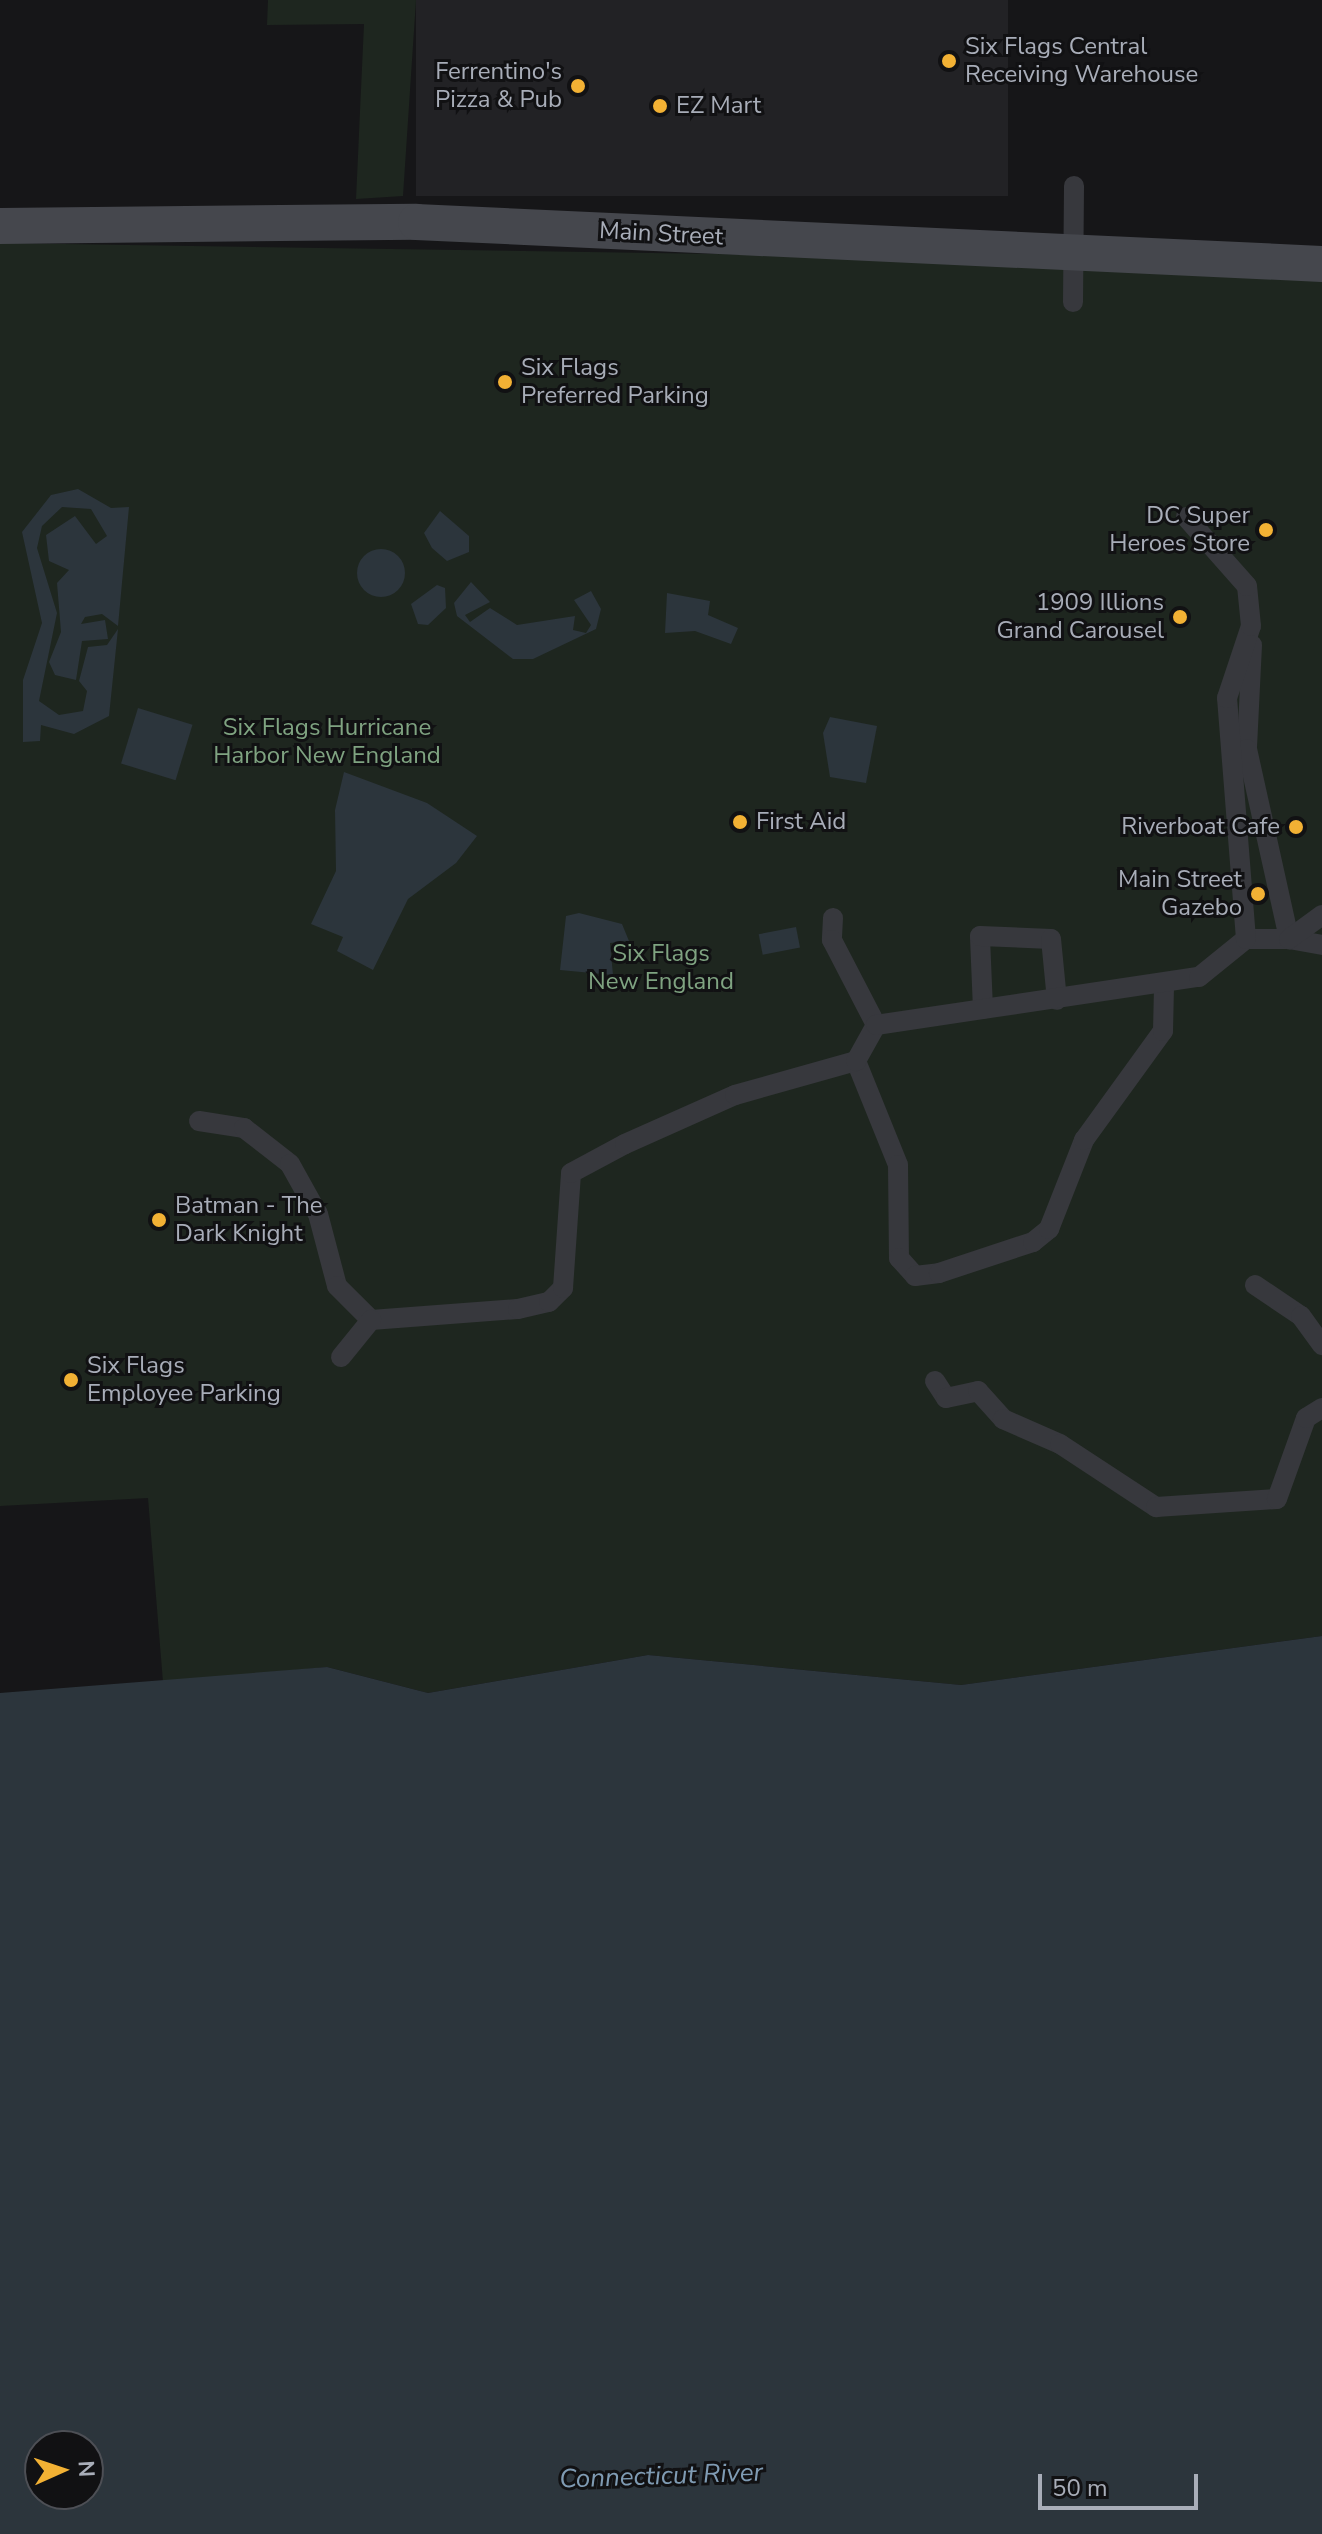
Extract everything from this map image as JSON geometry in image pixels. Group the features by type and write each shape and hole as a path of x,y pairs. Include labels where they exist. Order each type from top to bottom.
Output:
{"main road":[{"name":"Main Street","path":"0,226 416,222 1322,264"}],"street":[{"path":"1073,302 1074,186"},
{"path":"1186,517 1247,586 1251,626 1247,749 1289,939"},
{"path":"1246,939 1227,698 1251,626"},
{"path":"1289,939 1322,915"},
{"path":"833,918 832,940 876,1025"},
{"path":"983,1009 980,936 1051,939 1057,1000"},
{"path":"876,1025 1164,986 1199,977 1246,939 1289,939 1322,945"},
{"path":"856,1061 898,1165 899,1258 915,1276 939,1273 1033,1242 1049,1229 1084,1140 1163,1031 1164,986"},
{"path":"341,1357 371,1320 518,1309 557,1298 569,1260 571,1173 735,1095 856,1061 876,1025"},
{"path":"199,1121 244,1128 290,1164 318,1214 337,1286 371,1320"},
{"path":"1255,1285 1301,1316 1322,1345"},
{"path":"935,1381 946,1398 978,1391 1003,1419 1060,1444 1156,1507 1277,1499 1306,1418 1322,1408"}],"shaded area":[{"path":"416,0 1008,0 1008,196 416,196"}],"green space":[{"path":"268,0 416,0 403,196 356,199 364,24 267,25"},
{"name":"Six Flags New England","path":"0,243 847,256 1322,281 1322,1636 961,1685 648,1655 428,1693 327,1667 163,1682 148,1498 0,1506"}],"water":[{"path":"78,489 111,508 129,507 118,626 102,614 85,617 81,624 105,620 108,639 82,641 76,680 55,675 49,662 61,632 57,583 69,570 49,561 46,535 75,516 96,544 107,536 91,509 62,507 42,526 37,548 57,613 39,701 59,715 83,711 87,691 79,681 88,647 107,645 118,629 109,716 74,734 41,725 40,741 23,742 23,680 42,623 22,532 51,495"},
{"path":"440,511 469,536 469,552 447,561 432,548 424,533"},
{"path":"381,549 398,556 405,573 398,590 381,597 364,590 357,573 364,556"},
{"path":"471,582 490,602 465,615 470,622 490,608 517,625 575,616 573,630 586,633 591,625 574,600 591,591 601,609 596,629 533,659 513,659 457,616 454,603"},
{"path":"437,585 445,588 446,608 428,625 418,624 411,604"},
{"path":"667,593 710,601 708,615 738,628 731,644 695,631 665,633"},
{"path":"138,708 193,725 176,780 121,763"},
{"path":"830,717 877,726 866,783 830,777 823,733"},
{"path":"344,772 427,803 477,836 456,863 408,899 373,970 337,951 343,937 311,924 336,871 335,810"},
{"path":"579,913 622,924 629,941 610,943 613,975 560,970 566,916"},
{"path":"796,927 800,948 763,955 759,934"},
{"name":"Connecticut River","path":"1322,1636 1322,2534 0,2534 0,1693 327,1667 428,1693 648,1655 961,1685"}],"place":[{"name":"Six Flags Central Receiving Warehouse","path":"949,61"},
{"name":"Ferrentino's Pizza & Pub","path":"578,86"},
{"name":"EZ Mart","path":"660,106"},
{"name":"Six Flags Preferred Parking","path":"505,382"},
{"name":"DC Super Heroes Store","path":"1266,530"},
{"name":"1909 Illions Grand Carousel","path":"1180,617"},
{"name":"First Aid","path":"740,822"},
{"name":"Riverboat Cafe","path":"1296,827"},
{"name":"Main Street Gazebo","path":"1258,894"},
{"name":"Batman - The Dark Knight","path":"159,1220"},
{"name":"Six Flags Employee Parking","path":"71,1380"}],"park label":[{"name":"Six Flags Hurricane Harbor New England","path":"327,742"}]}
